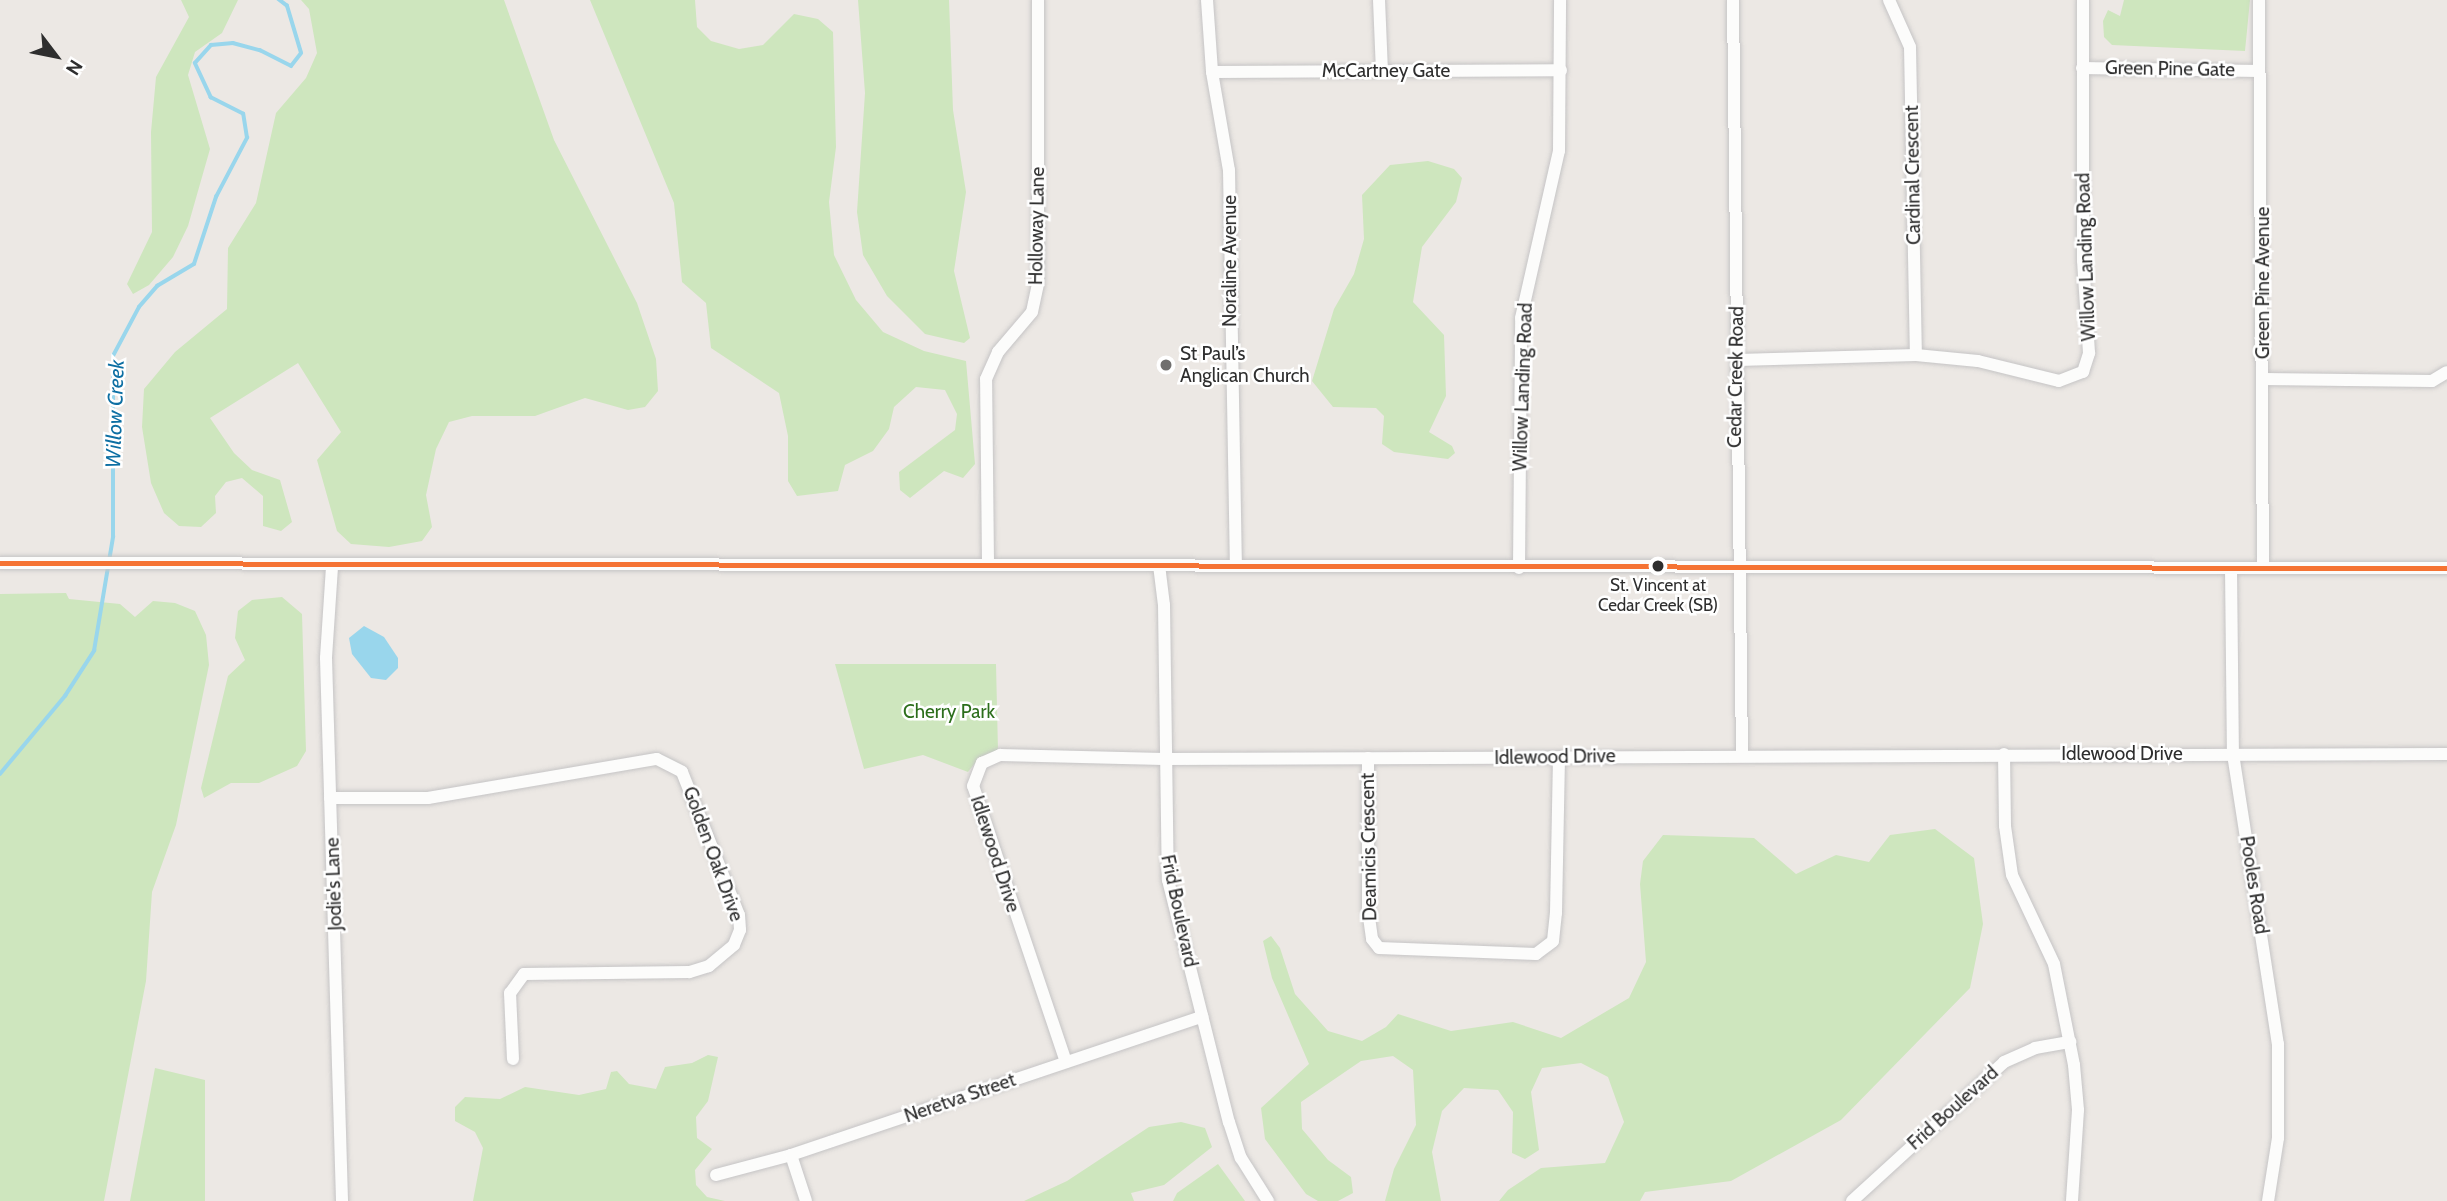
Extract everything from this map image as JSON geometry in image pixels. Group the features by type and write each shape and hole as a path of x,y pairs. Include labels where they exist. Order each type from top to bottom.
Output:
{"street":[{"name":"Holloway Lane","path":"988,562 986,379 998,352 1032,312 1038,284 1038,0"},
{"name":"Noraline Avenue","path":"1207,0 1212,72 1229,170 1236,566"},
{"path":"1379,0 1382,71"},
{"name":"Willow Landing Road","path":"1519,568 1521,318 1553,191 1561,70 1560,0"},
{"name":"Cedar Creek Road","path":"1733,0 1742,754"},
{"name":"Cardinal Crescent","path":"1889,0 1910,47 1916,355"},
{"name":"Willow Landing Road","path":"1738,360 1916,355 1978,361 2059,381 2083,372 2090,354 2083,261 2083,0"},
{"name":"Green Pine Avenue","path":"2259,0 2263,567"},
{"name":"Green Pine Gate","path":"2082,68 2259,71"},
{"name":"McCartney Gate","path":"1212,72 1561,70"},
{"path":"2263,379 2432,381 2447,372"},
{"path":"0,564 332,567 988,562 1738,570 2447,568"},
{"name":"Frid Boulevard","path":"1159,565 1164,605 1163,759 1168,880 1235,1141 1268,1201"},
{"name":"Jodie's Lane","path":"332,567 326,658 342,1201"},
{"name":"Pooles Road","path":"2231,568 2234,754 2278,1044 2278,1138 2268,1201"},
{"name":"Idlewood Drive","path":"1066,1062 973,777 982,763 1000,755 1163,759 1742,754 2447,754"},
{"path":"2004,754 2005,827 2012,875 2049,947 2070,1042 2078,1110 2072,1201"},
{"name":"Deamicis Crescent","path":"1368,758 1368,910 1372,939 1379,948 1536,954 1553,941 1559,757"},
{"name":"Golden Oak Drive","path":"330,798 428,798 657,759 670,762 682,772 739,915 740,930 734,945 709,966 689,972 524,974 510,993 513,1059"},
{"name":"Neretva Street","path":"716,1175 791,1155 1202,1017"},
{"name":"Frid Boulevard","path":"1852,1201 2004,1062 2035,1048 2070,1042"},
{"path":"791,1155 806,1201"}],"green space":[{"path":"181,0 238,0 222,33 195,52 188,75 210,149 188,226 173,257 149,285 133,294 127,284 152,232 151,132 156,77 189,17"},
{"path":"301,0 504,0 554,140 637,303 656,359 658,391 645,407 628,410 585,398 535,416 472,416 449,422 436,449 426,495 432,527 422,541 389,547 351,544 337,531 317,460 341,432 298,363 210,418 234,453 252,470 280,480 292,522 281,531 263,526 263,496 242,478 226,482 215,496 216,513 201,527 179,526 164,513 151,483 142,427 144,389 175,352 227,309 228,248 256,203 276,113 306,78 317,53 309,9"},
{"path":"590,0 695,0 697,27 711,41 739,49 763,45 794,14 818,19 833,32 836,147 829,202 834,255 856,300 883,332 924,351 966,361 975,464 963,478 944,471 910,498 900,490 899,472 955,430 957,414 945,390 916,387 894,407 889,429 873,451 845,465 838,491 797,496 788,481 788,436 779,393 711,348 706,303 682,282 674,203"},
{"path":"858,0 949,0 953,110 966,192 954,271 970,338 964,343 925,334 887,296 863,255 857,212 865,93"},
{"path":"2124,0 2250,0 2245,51 2112,45 2104,37 2103,21 2108,10 2120,16"},
{"path":"1428,161 1454,169 1462,178 1456,202 1422,247 1413,302 1444,335 1446,396 1429,432 1452,446 1455,453 1448,459 1394,452 1382,444 1384,416 1376,408 1333,407 1312,381 1334,309 1354,274 1364,239 1362,195 1390,165"},
{"path":"66,593 69,599 120,604 135,617 153,601 175,603 195,611 206,635 209,665 176,825 152,892 146,981 104,1201 0,1201 0,594"},
{"path":"282,597 302,614 306,751 297,766 259,783 231,783 204,798 201,788 228,676 245,660 235,638 238,611 252,600"},
{"name":"Cherry Park","path":"835,664 996,664 998,751 980,757 968,772 923,755 864,769"},
{"path":"1935,829 1974,858 1983,924 1970,988 1841,1120 1731,1181 1645,1192 1640,1201 1499,1201 1508,1190 1541,1168 1605,1163 1624,1122 1608,1077 1581,1063 1542,1068 1531,1092 1539,1150 1525,1159 1512,1153 1513,1112 1498,1090 1464,1088 1442,1111 1432,1152 1441,1201 1385,1201 1394,1169 1416,1125 1413,1070 1393,1056 1361,1061 1301,1102 1302,1129 1328,1160 1351,1177 1353,1193 1338,1201 1318,1201 1306,1194 1265,1139 1261,1108 1309,1064 1272,978 1263,941 1271,936 1280,948 1295,994 1328,1031 1362,1041 1386,1027 1398,1014 1451,1031 1513,1022 1561,1038 1629,998 1646,962 1640,884 1643,861 1663,835 1754,838 1796,874 1836,855 1869,862 1890,835"},
{"path":"708,1055 718,1057 708,1101 696,1117 697,1138 712,1149 695,1170 696,1185 707,1197 725,1201 473,1201 483,1148 475,1132 455,1121 455,1107 465,1097 500,1099 525,1087 579,1095 606,1089 611,1072 617,1071 629,1084 656,1089 665,1067 692,1063"},
{"path":"155,1068 205,1080 205,1201 130,1201"},
{"path":"1181,1122 1205,1128 1212,1147 1164,1185 1131,1193 1134,1201 1024,1201 1067,1181 1149,1127"},
{"path":"1218,1164 1245,1201 1173,1201 1177,1193"}],"water":[{"path":"364,626 384,637 398,658 398,668 386,680 371,678 352,654 349,638"}],"waterway":[{"name":"Willow Creek","path":"0,774 65,696 94,651 113,537 113,356 139,307 157,286 194,264 216,197 247,138 243,114 211,98 195,63 211,45 233,43 260,50 291,66 301,53 287,6 279,0"}],"transit line":[{"path":"0,563 2447,568"}],"place":[{"name":"St Paul’s Anglican Church","path":"1166,365"},
{"name":"St. Vincent at Cedar Creek (SB)","path":"1658,566"}]}
